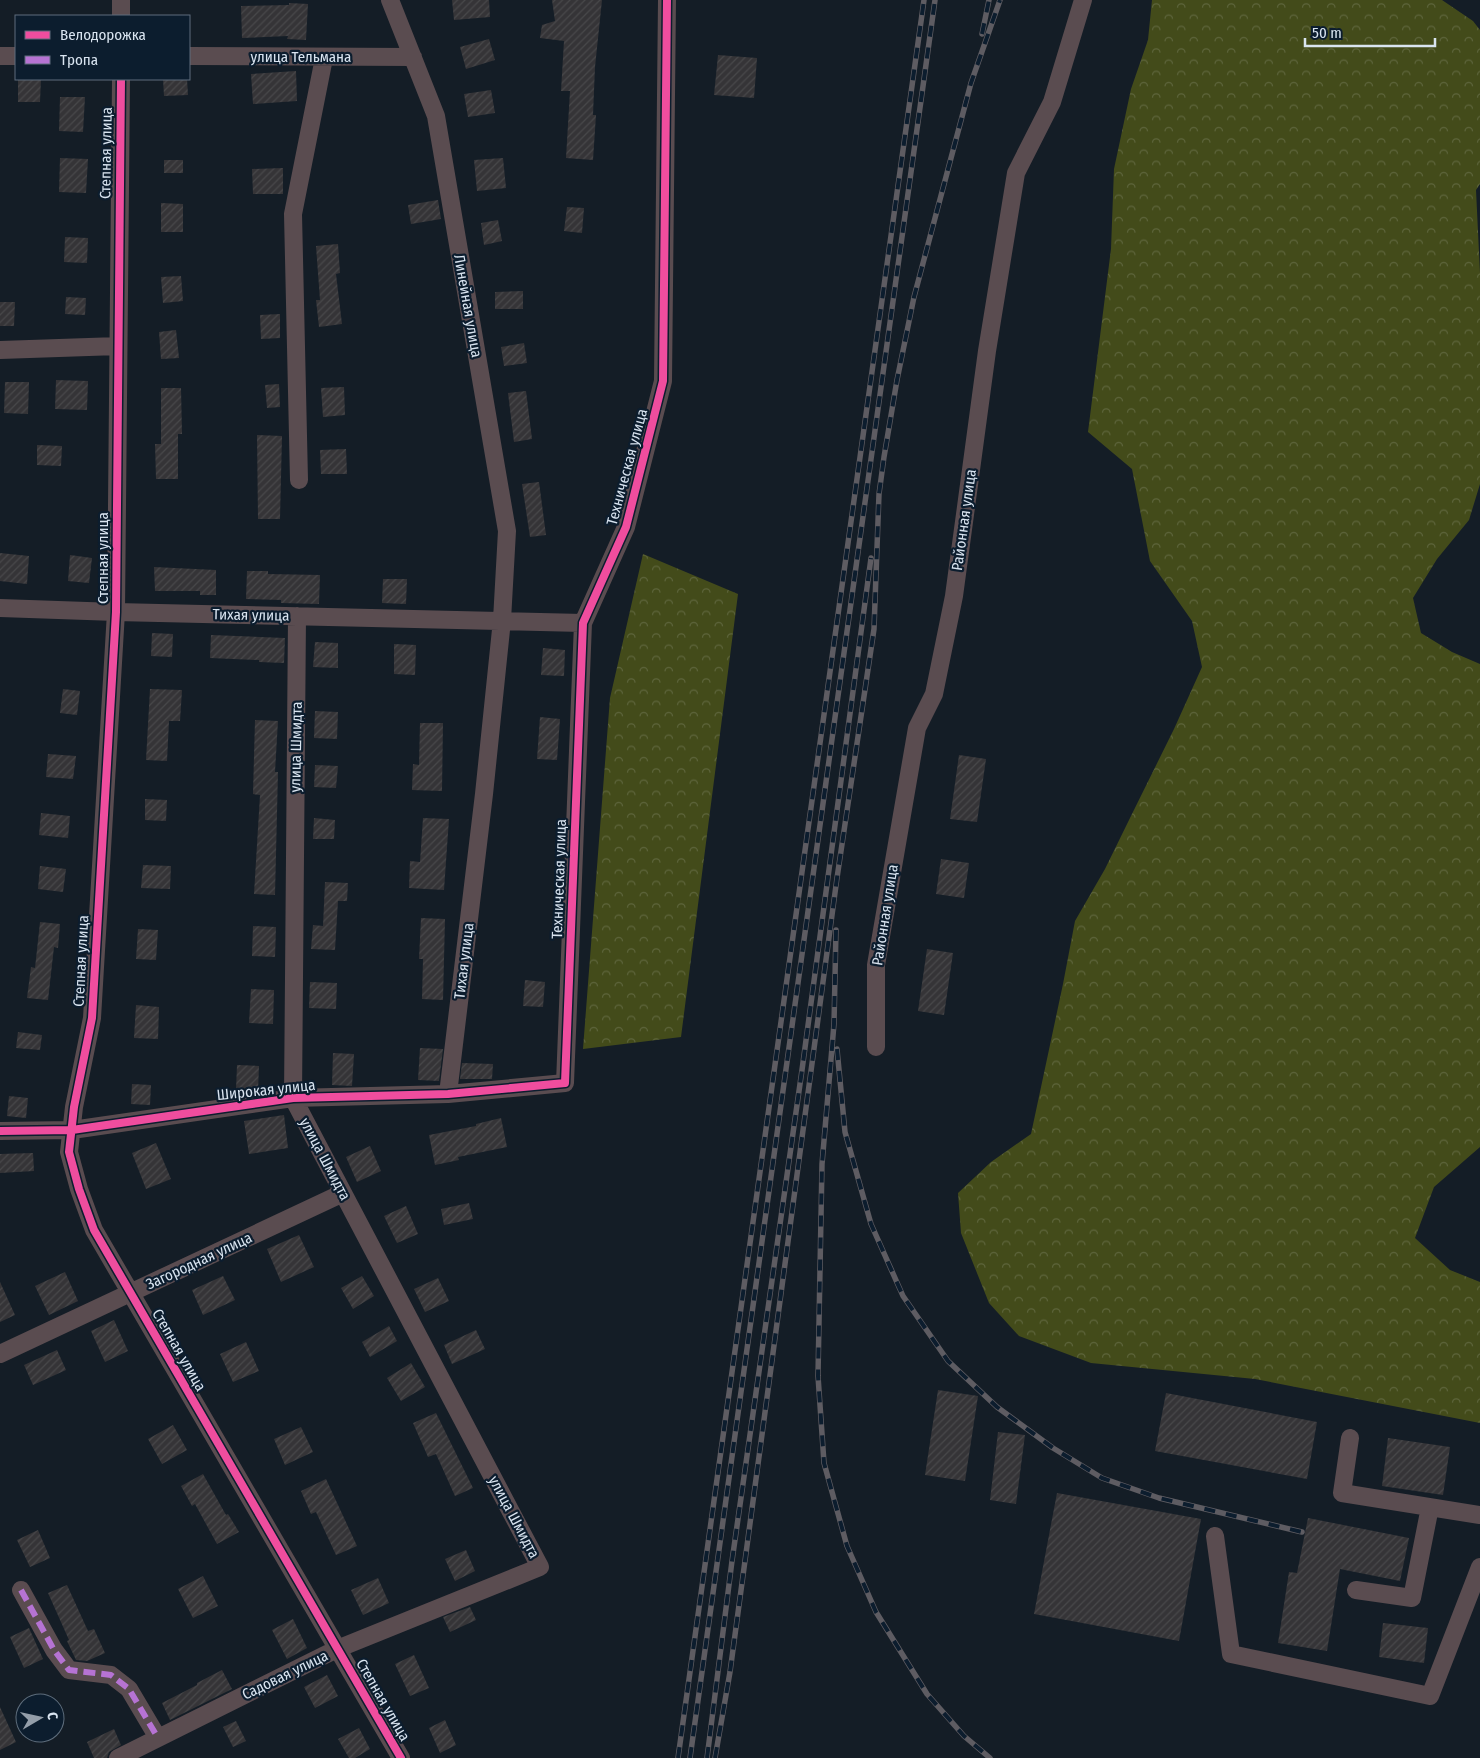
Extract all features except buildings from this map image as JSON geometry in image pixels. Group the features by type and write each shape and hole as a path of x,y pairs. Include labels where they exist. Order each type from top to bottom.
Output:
{"street":[{"path":"121,0 121,15"},
{"name":"Линейная улица","path":"390,0 436,116 507,530 502,620"},
{"name":"Техническая улица","path":"565,1083 583,623 626,527 664,381 667,0"},
{"name":"Районная улица","path":"876,1047 876,965 917,728 934,694 954,596 987,351 1016,173 1052,102 1083,0"},
{"path":"0,56 15,56"},
{"name":"улица Тельмана","path":"190,56 413,57"},
{"path":"299,480 293,214 324,58"},
{"name":"Степная улица","path":"121,80 116,612 92,1018 74,1107 69,1152 79,1189 94,1230 400,1758"},
{"path":"0,350 118,346"},
{"name":"Тихая улица","path":"0,608 583,623"},
{"name":"улица Шмидта","path":"297,616 293,1098 540,1567"},
{"name":"Тихая улица","path":"448,1094 484,794 502,620"},
{"name":"Широкая улица","path":"0,1131 72,1130 293,1098 448,1094 565,1083"},
{"name":"Загородная улица","path":"0,1354 343,1193"},
{"path":"1350,1438 1342,1493 1480,1515"},
{"path":"1356,1590 1412,1598 1430,1507"},
{"path":"1215,1536 1231,1654 1430,1696 1480,1567"},
{"name":"Садовая улица","path":"118,1758 337,1649 540,1567"},
{"path":"21,1590 54,1650 69,1670 111,1675 129,1689 158,1738"}],"green space":[{"path":"1152,0 1442,0 1473,21 1480,30 1480,184 1476,190 1480,273 1480,484 1469,520 1437,559 1413,598 1421,633 1452,652 1480,664 1480,1147 1434,1187 1415,1238 1450,1270 1480,1282 1480,1423 1255,1379 1091,1363 1019,1336 989,1303 961,1233 958,1193 991,1162 1031,1134 1075,921 1105,869 1174,729 1202,667 1192,621 1150,561 1132,469 1088,432 1111,249 1114,169 1131,89 1148,40"},
{"path":"643,554 738,594 681,1037 583,1049 610,698"}],"railway":[{"path":"678,1758 924,0"},
{"path":"690,1758 935,0"},
{"path":"982,34 989,0"},
{"path":"715,1758 730,1672 837,878 874,629 879,494 884,457 914,297 971,83 1000,0"},
{"path":"707,1758 732,1561 802,1070 871,558"},
{"path":"836,930 834,1024 822,1164 818,1376 824,1463 847,1546 876,1612 927,1694 964,1736 990,1758"},
{"path":"837,1049 845,1132 871,1224 903,1296 948,1361 997,1407 1053,1448 1102,1478 1159,1498 1302,1532"}],"marked path":[{"path":"21,1590 54,1650 69,1670 111,1675 129,1689 158,1738"}],"cycle path":[{"path":"0,1131 72,1130 293,1098 448,1094 565,1083 583,623 626,527 663,381 667,0"},
{"path":"121,80 116,612 92,1018 74,1107 69,1152 79,1189 94,1230 401,1758"}]}
